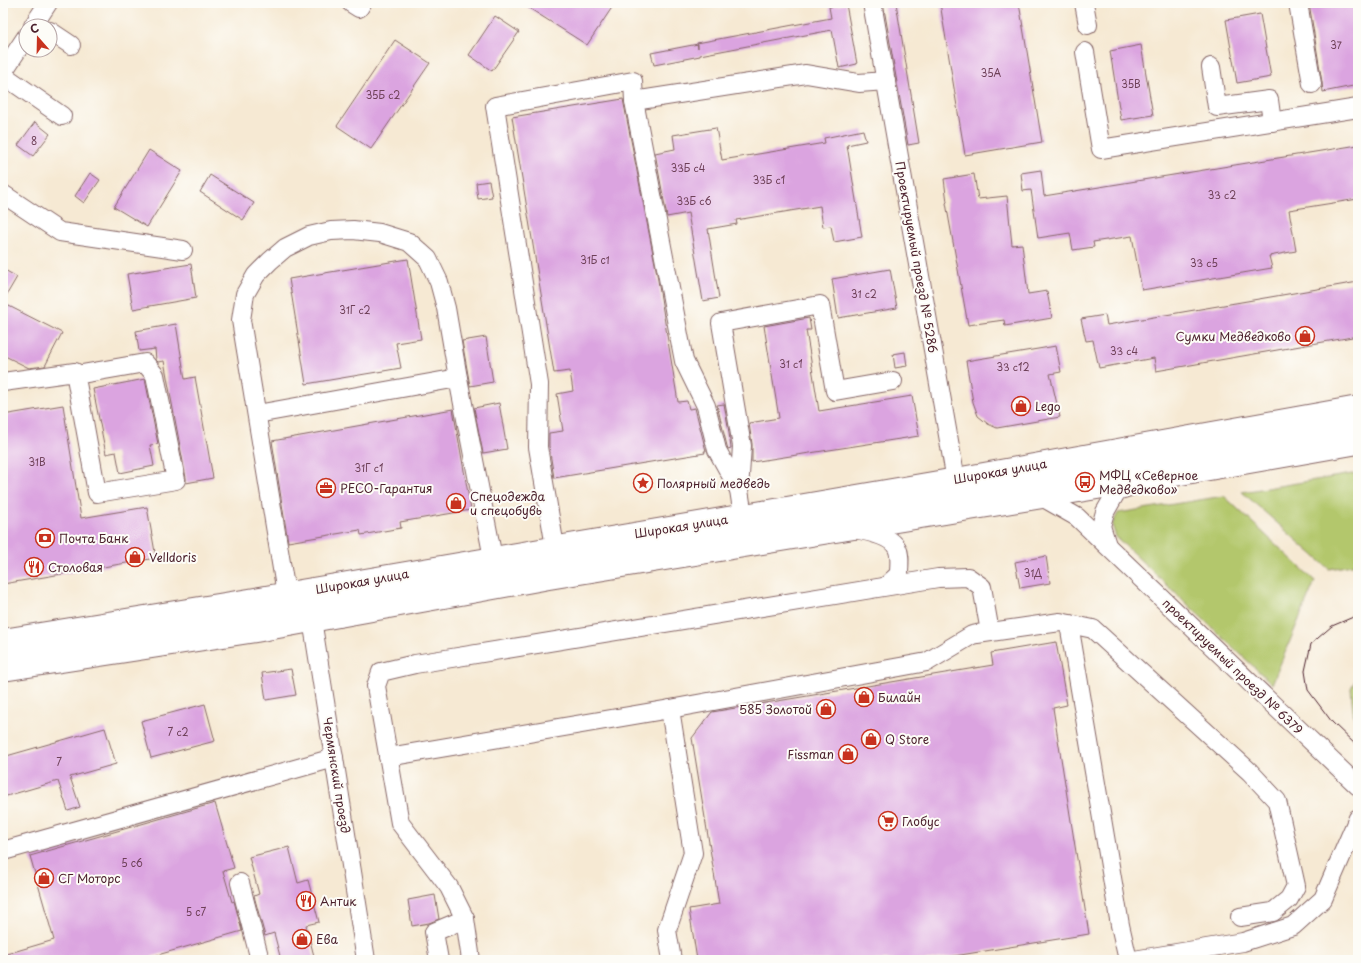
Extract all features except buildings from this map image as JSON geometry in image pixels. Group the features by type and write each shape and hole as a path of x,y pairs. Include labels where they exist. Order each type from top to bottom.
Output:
{"main road":[{"name":"Широкая улица","path":"3,640 286,593 310,605 436,598 549,578 853,529 959,494 1358,407"},
{"name":"Широкая улица","path":"3,670 218,636 310,605 493,558 555,547 743,516 959,494 1042,497 1358,443"},
{"path":"208,607 230,618 232,623 229,630 218,636"}],"street":[{"path":"351,3 359,8 362,3"},
{"name":"Проектируемый проезд № 5286","path":"872,3 959,494"},
{"path":"1084,3 1088,25"},
{"path":"1298,3 1312,84"},
{"path":"41,18 46,4"},
{"path":"58,39 71,45"},
{"path":"1085,52 1101,149 1358,108"},
{"path":"18,54 3,74 62,116"},
{"path":"1211,67 1217,107 1269,100 1272,122"},
{"path":"634,101 806,74 859,84 886,82"},
{"path":"555,547 538,447 539,384 495,106 633,81 634,101 684,361 706,406 717,450 739,490"},
{"path":"3,194 60,232 182,250"},
{"path":"286,593 241,320 245,294 256,275 270,261 285,248 310,236 331,231 353,230 380,233 409,242 428,259 439,282 446,308 493,558"},
{"path":"743,516 739,490 742,446 721,323 820,305 835,391 892,381"},
{"path":"3,382 75,372 76,375 145,363 155,375 176,480 97,493 76,375"},
{"path":"256,414 458,378"},
{"name":"Широкая улица","path":"3,656 1285,439 1358,424"},
{"name":"проектируемый проезд № 6379","path":"1108,546 1101,526 1104,512 1117,491 1158,478"},
{"name":"проектируемый проезд № 6379","path":"1042,497 1077,517 1358,786"},
{"path":"853,529 864,530 886,538 897,547 900,561 899,574 886,586"},
{"path":"471,960 465,919 449,887 400,823 376,686 381,672 415,664 938,578 968,577 982,587 990,632"},
{"name":"Чермянский проезд","path":"310,605 366,960"},
{"path":"388,757 670,709 927,662 972,635 1060,622 1093,629 1250,772 1277,801 1296,886 1289,899 1273,912 1240,917"},
{"path":"1069,624 1120,925 1128,960"},
{"path":"670,709 693,853 667,930 672,960"},
{"path":"3,851 334,758"},
{"path":"1134,960 1243,942 1293,926 1323,899 1358,818"},
{"path":"240,883 260,960"},
{"path":"439,960 434,932 465,919"}],"green space":[{"path":"1358,473 1358,564 1329,569 1242,492"},
{"path":"1224,496 1315,581 1272,684 1116,537 1112,525 1118,513"},
{"path":"1358,675 1358,725 1353,713 1351,688"}],"tram line":[{"path":"1358,615 1332,626 1311,644 1305,671 1308,690 1332,722 1358,747"}],"place":[{"name":"Сумки Медведково","path":"1305,336"},
{"name":"Lego","path":"1021,406"},
{"name":"МФЦ «Северное Медведково»","path":"1085,482"},
{"name":"Полярный медведь","path":"643,483"},
{"name":"РЕСО-Гарантия","path":"326,488"},
{"name":"Спецодежда и спецобувь","path":"456,503"},
{"name":"Почта Банк","path":"45,538"},
{"name":"Velldoris","path":"135,557"},
{"name":"Столовая","path":"34,567"},
{"name":"Билайн","path":"864,697"},
{"name":"585 Золотой","path":"826,709"},
{"name":"Q Store","path":"871,739"},
{"name":"Fissman","path":"848,754"},
{"name":"Глобус","path":"888,821"},
{"name":"СГ Моторс","path":"44,878"},
{"name":"Антик","path":"306,901"},
{"name":"Ева","path":"302,939"}]}
